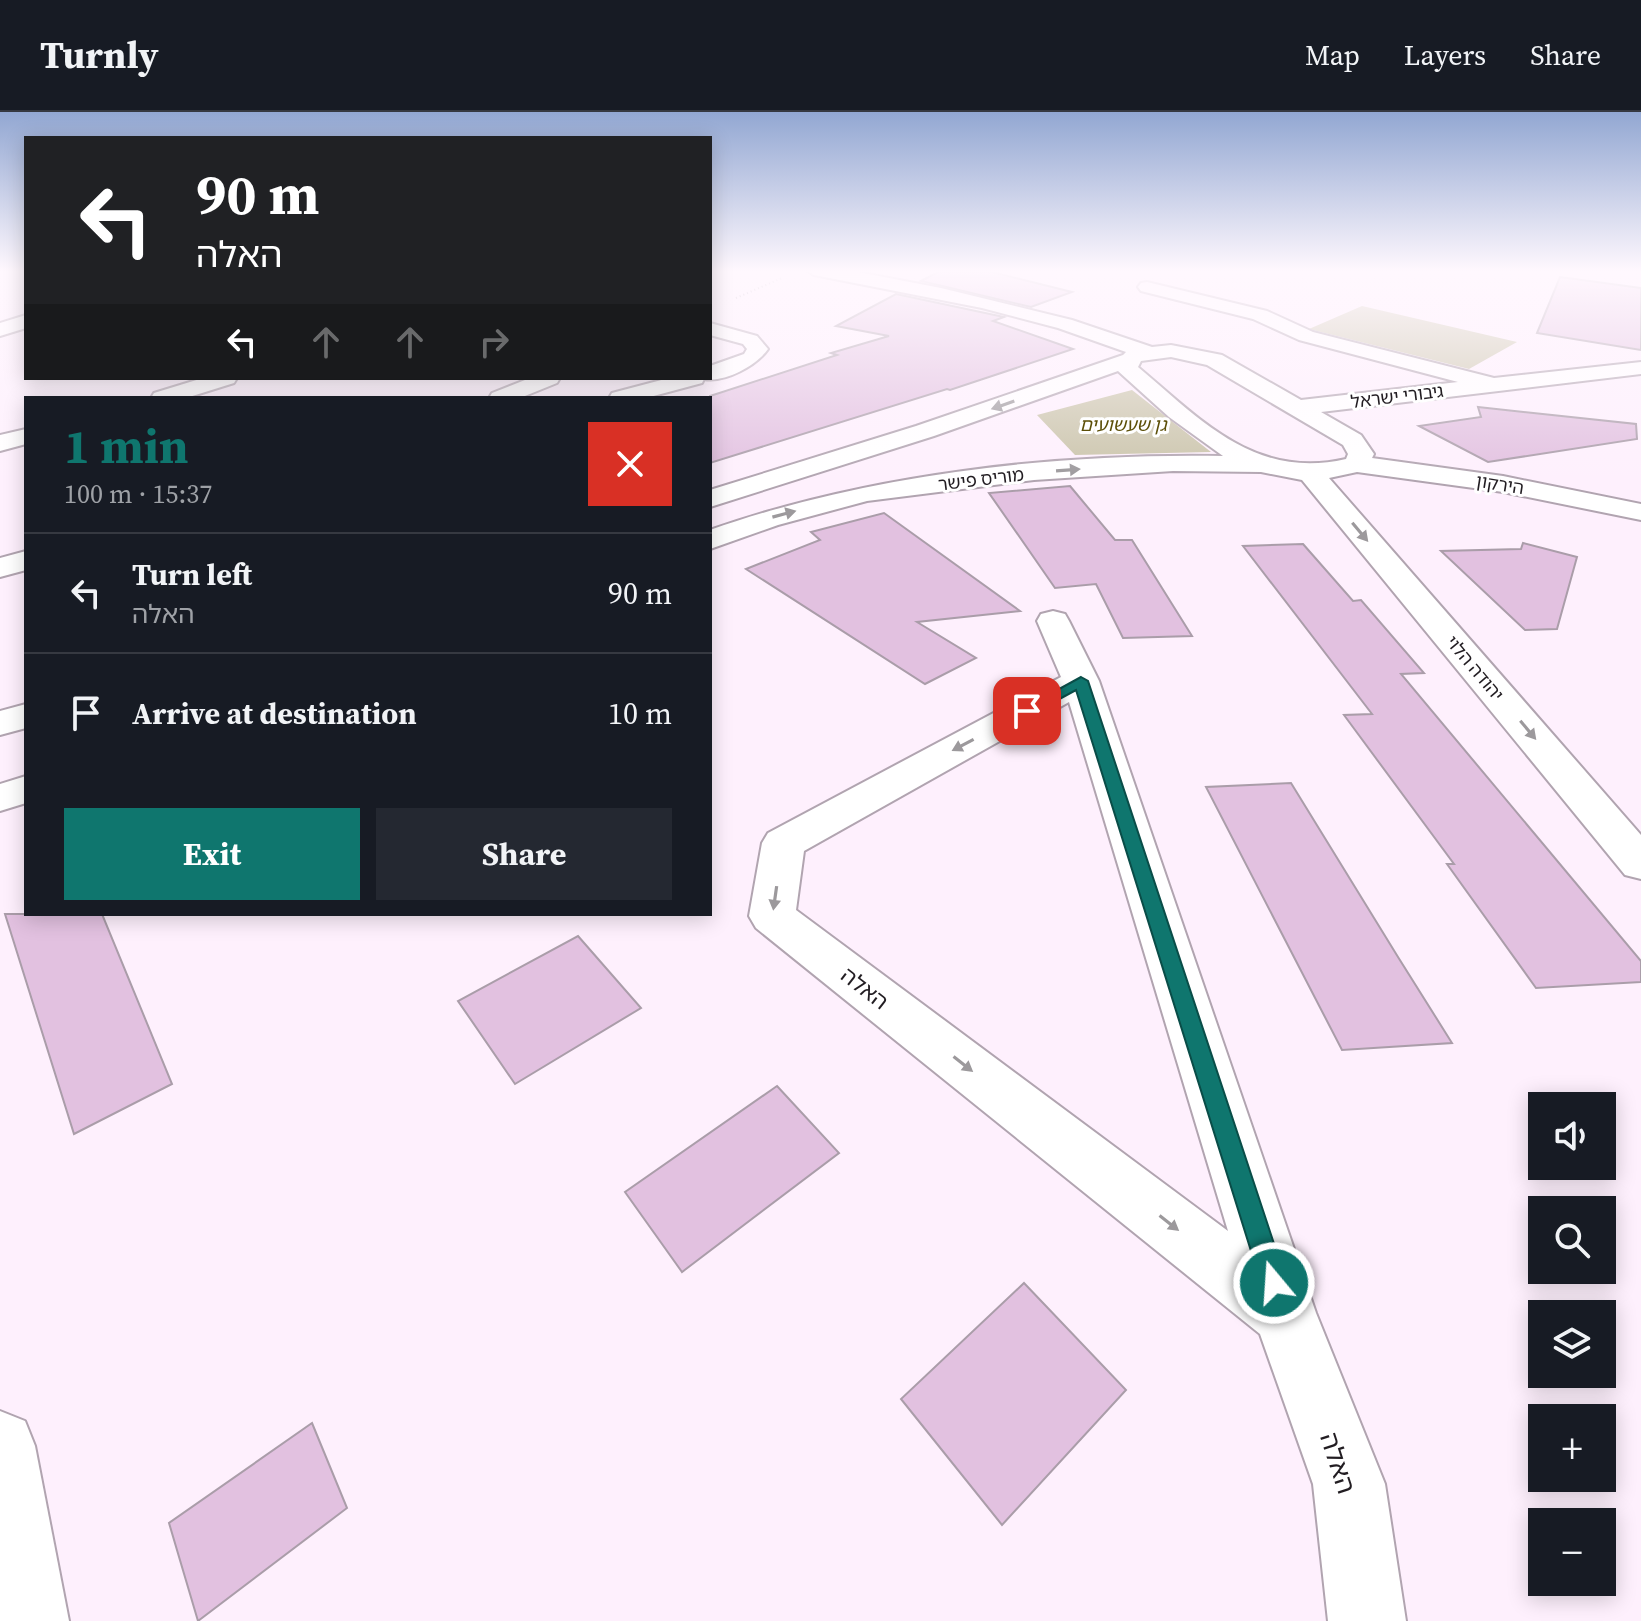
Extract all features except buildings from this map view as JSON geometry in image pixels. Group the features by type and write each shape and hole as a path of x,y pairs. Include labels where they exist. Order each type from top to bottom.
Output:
{"street":[{"path":"712,373 751,358 758,349 750,340"},
{"path":"1099,340 1138,356"},
{"path":"1323,340 1494,385"},
{"path":"712,498 954,421 1138,356 1186,353 1214,360 1352,440 1361,454 1357,464"},
{"path":"1138,356 1127,368 1220,445 1235,456 1259,465"},
{"name":"גיבורי ישראל","path":"1296,408 1641,368"},
{"path":"168,396 220,380"},
{"path":"505,396 544,380"},
{"path":"627,396 687,380"},
{"path":"0,443 24,437"},
{"name":"מוריס פישר","path":"712,539 768,519 865,493 1034,472 1173,463 1259,465"},
{"name":"הירקון","path":"1259,465 1309,472 1342,470 1357,464 1503,484 1641,512"},
{"name":"יהודה הלוי","path":"1309,472 1641,864"},
{"path":"0,568 24,561"},
{"name":"האלה","path":"1053,621 1081,681 1284,1313 1349,1484 1367,1621"},
{"name":"האלה","path":"1081,681 783,843 772,916 1284,1313"},
{"path":"0,724 24,716"},
{"path":"0,798 24,790"},
{"path":"0,1446 30,1621"}],"green space":[{"path":"1355,340 1517,342 1469,369"},
{"name":"גן שעשועים","path":"1132,390 1211,452 1075,455 1037,415"}],"route":[{"path":"1027,711 1081,681 1274,1283"}]}
